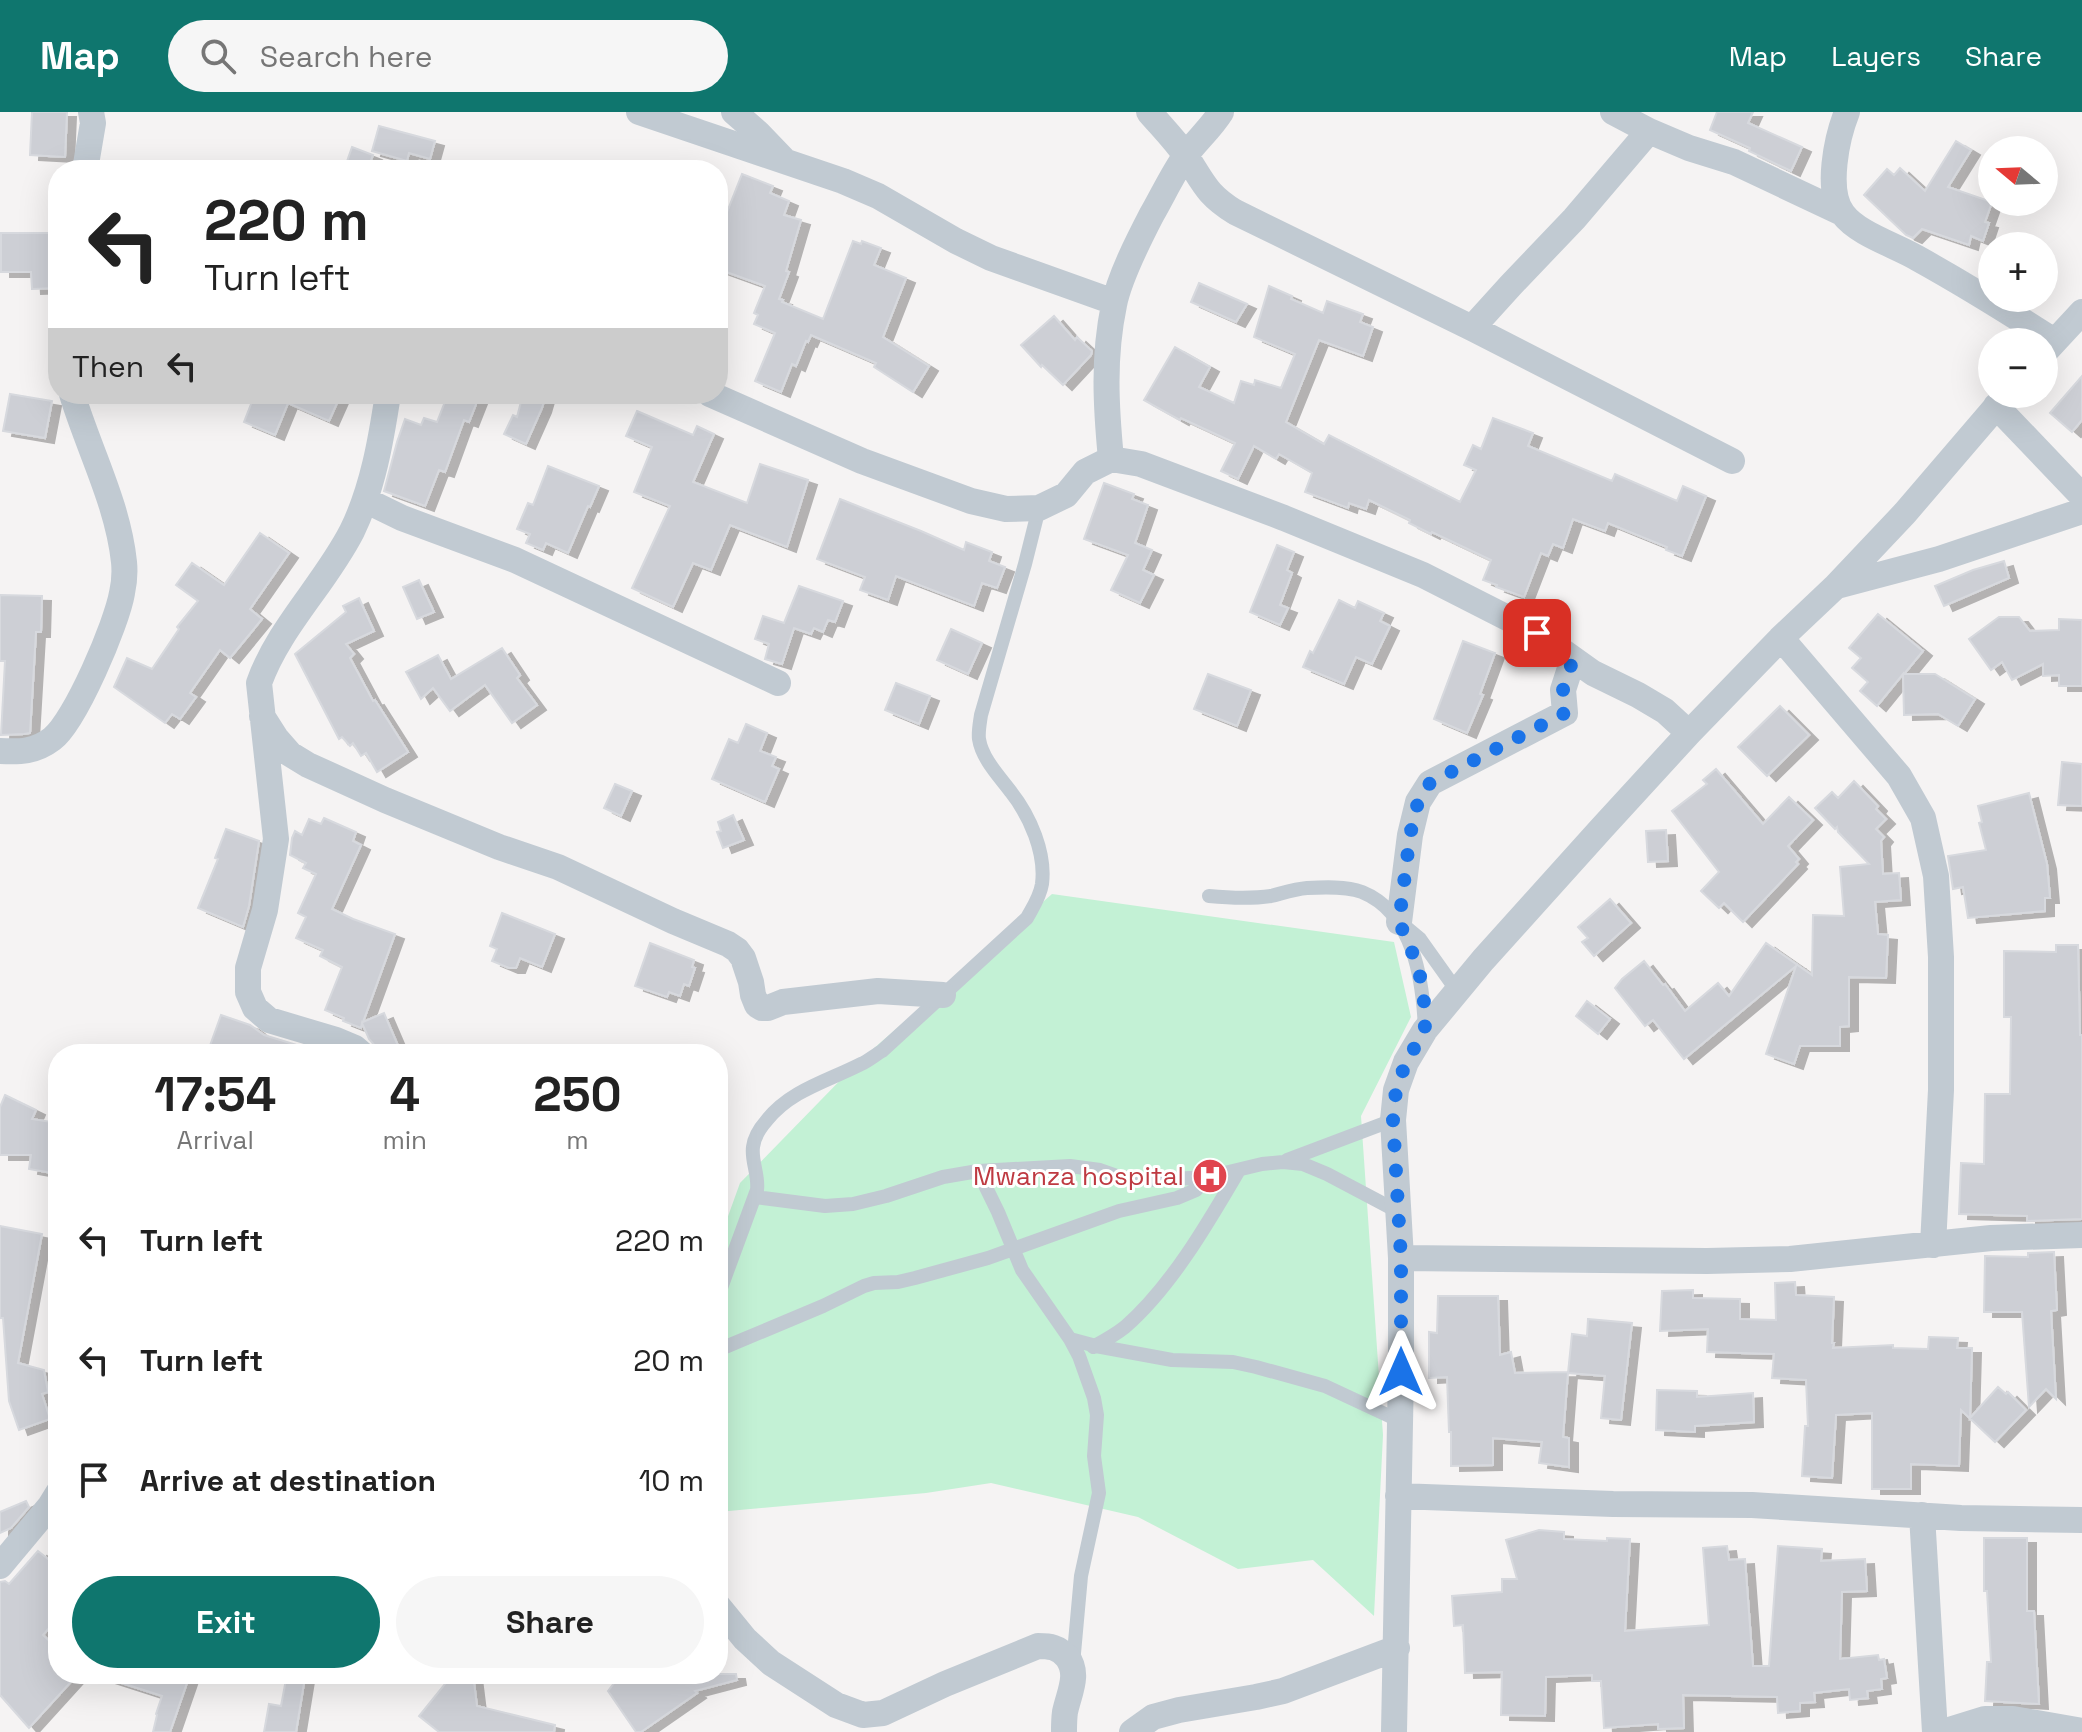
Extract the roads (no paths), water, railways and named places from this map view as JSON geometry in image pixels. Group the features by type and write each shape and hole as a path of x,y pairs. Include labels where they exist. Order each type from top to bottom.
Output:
{"street":[{"path":"87,160 92,134 91,112"},
{"path":"639,112 843,181 878,196 991,258 1114,302"},
{"path":"734,112 786,162"},
{"path":"1149,112 1186,156 1210,193 1235,212 1472,328 1732,461"},
{"path":"1111,459 1105,404 1106,355 1114,302 1138,242 1186,156 1221,112"},
{"path":"1613,112 1689,148 1734,162 1842,213 1861,229 1983,295 2025,328"},
{"path":"1842,213 1835,194 1834,170 1847,112"},
{"path":"1472,328 1574,219 1649,131"},
{"path":"2058,337 2082,312"},
{"path":"728,402 862,461 971,501 1006,509 1039,508 1066,495 1085,472 1111,459 1141,464 1423,575 1528,628 1593,673 1665,711 1689,733"},
{"path":"0,751 35,750 55,738 73,711 101,656 122,594 124,564 116,524 76,404"},
{"path":"346,1044 269,1020 255,1008 248,992 248,968 265,910 276,839 259,683 266,664 351,532 365,500 386,404"},
{"path":"1394,1732 1401,1258 1393,1120 1396,1090 1406,1062 1425,1030 1457,991 1689,733 1905,513 1995,408"},
{"path":"2009,408 2082,496"},
{"path":"365,500 402,518 515,560 778,683"},
{"path":"1836,586 1939,559 2082,511"},
{"path":"1781,638 1899,776 1923,818 1936,876 1941,957 1941,1090 1933,1245"},
{"path":"1399,922 1410,835 1418,802 1430,783 1565,713 1563,690 1573,659"},
{"path":"262,716 290,754 308,765 499,847 558,867 728,944 743,958 753,995 757,1005 762,1008 783,1002 878,991 943,995"},
{"path":"1401,1258 1790,1259 1991,1238 2082,1235"},
{"path":"1398,1496 1613,1504 1752,1505 1961,1518 2082,1520"},
{"path":"0,1566 48,1508"},
{"path":"1922,1515 1935,1732"},
{"path":"728,1618 771,1663 836,1705 863,1715 883,1713 1038,1646 1051,1646 1062,1651 1073,1665 1064,1732"},
{"path":"1132,1732 1153,1717 1283,1691 1397,1648"},
{"path":"1943,1732 1985,1719 2013,1719 2082,1731"}],"lane":[{"path":"728,1269 758,1183 753,1146 758,1131 773,1112 816,1083 863,1063 882,1051 1027,918 1037,900 1042,883 1036,839 1015,796 986,758 979,740 981,715 1039,508"},
{"path":"1209,896 1269,896 1303,888 1332,887 1361,892 1380,903 1420,939 1457,991"},
{"path":"1399,922 1420,976 1425,1030"},
{"path":"1283,1162 1393,1120"},
{"path":"755,1197 825,1206 853,1204 943,1177 978,1171 1070,1166 1137,1180 1208,1177 1283,1162 1303,1164 1327,1174 1397,1211"},
{"path":"1079,1356 1123,1328 1151,1300 1174,1272 1239,1170"},
{"path":"978,1171 1022,1270 1070,1339 1094,1398 1097,1415 1094,1456 1099,1493 1081,1576 1073,1665"},
{"path":"728,1346 864,1286 898,1282 988,1258 1119,1211 1177,1198 1196,1190 1208,1177"},
{"path":"1070,1339 1172,1360 1233,1362 1256,1367 1325,1386 1400,1421"}],"place":[{"name":"Mwanza hospital","path":"1210,1176"}]}
